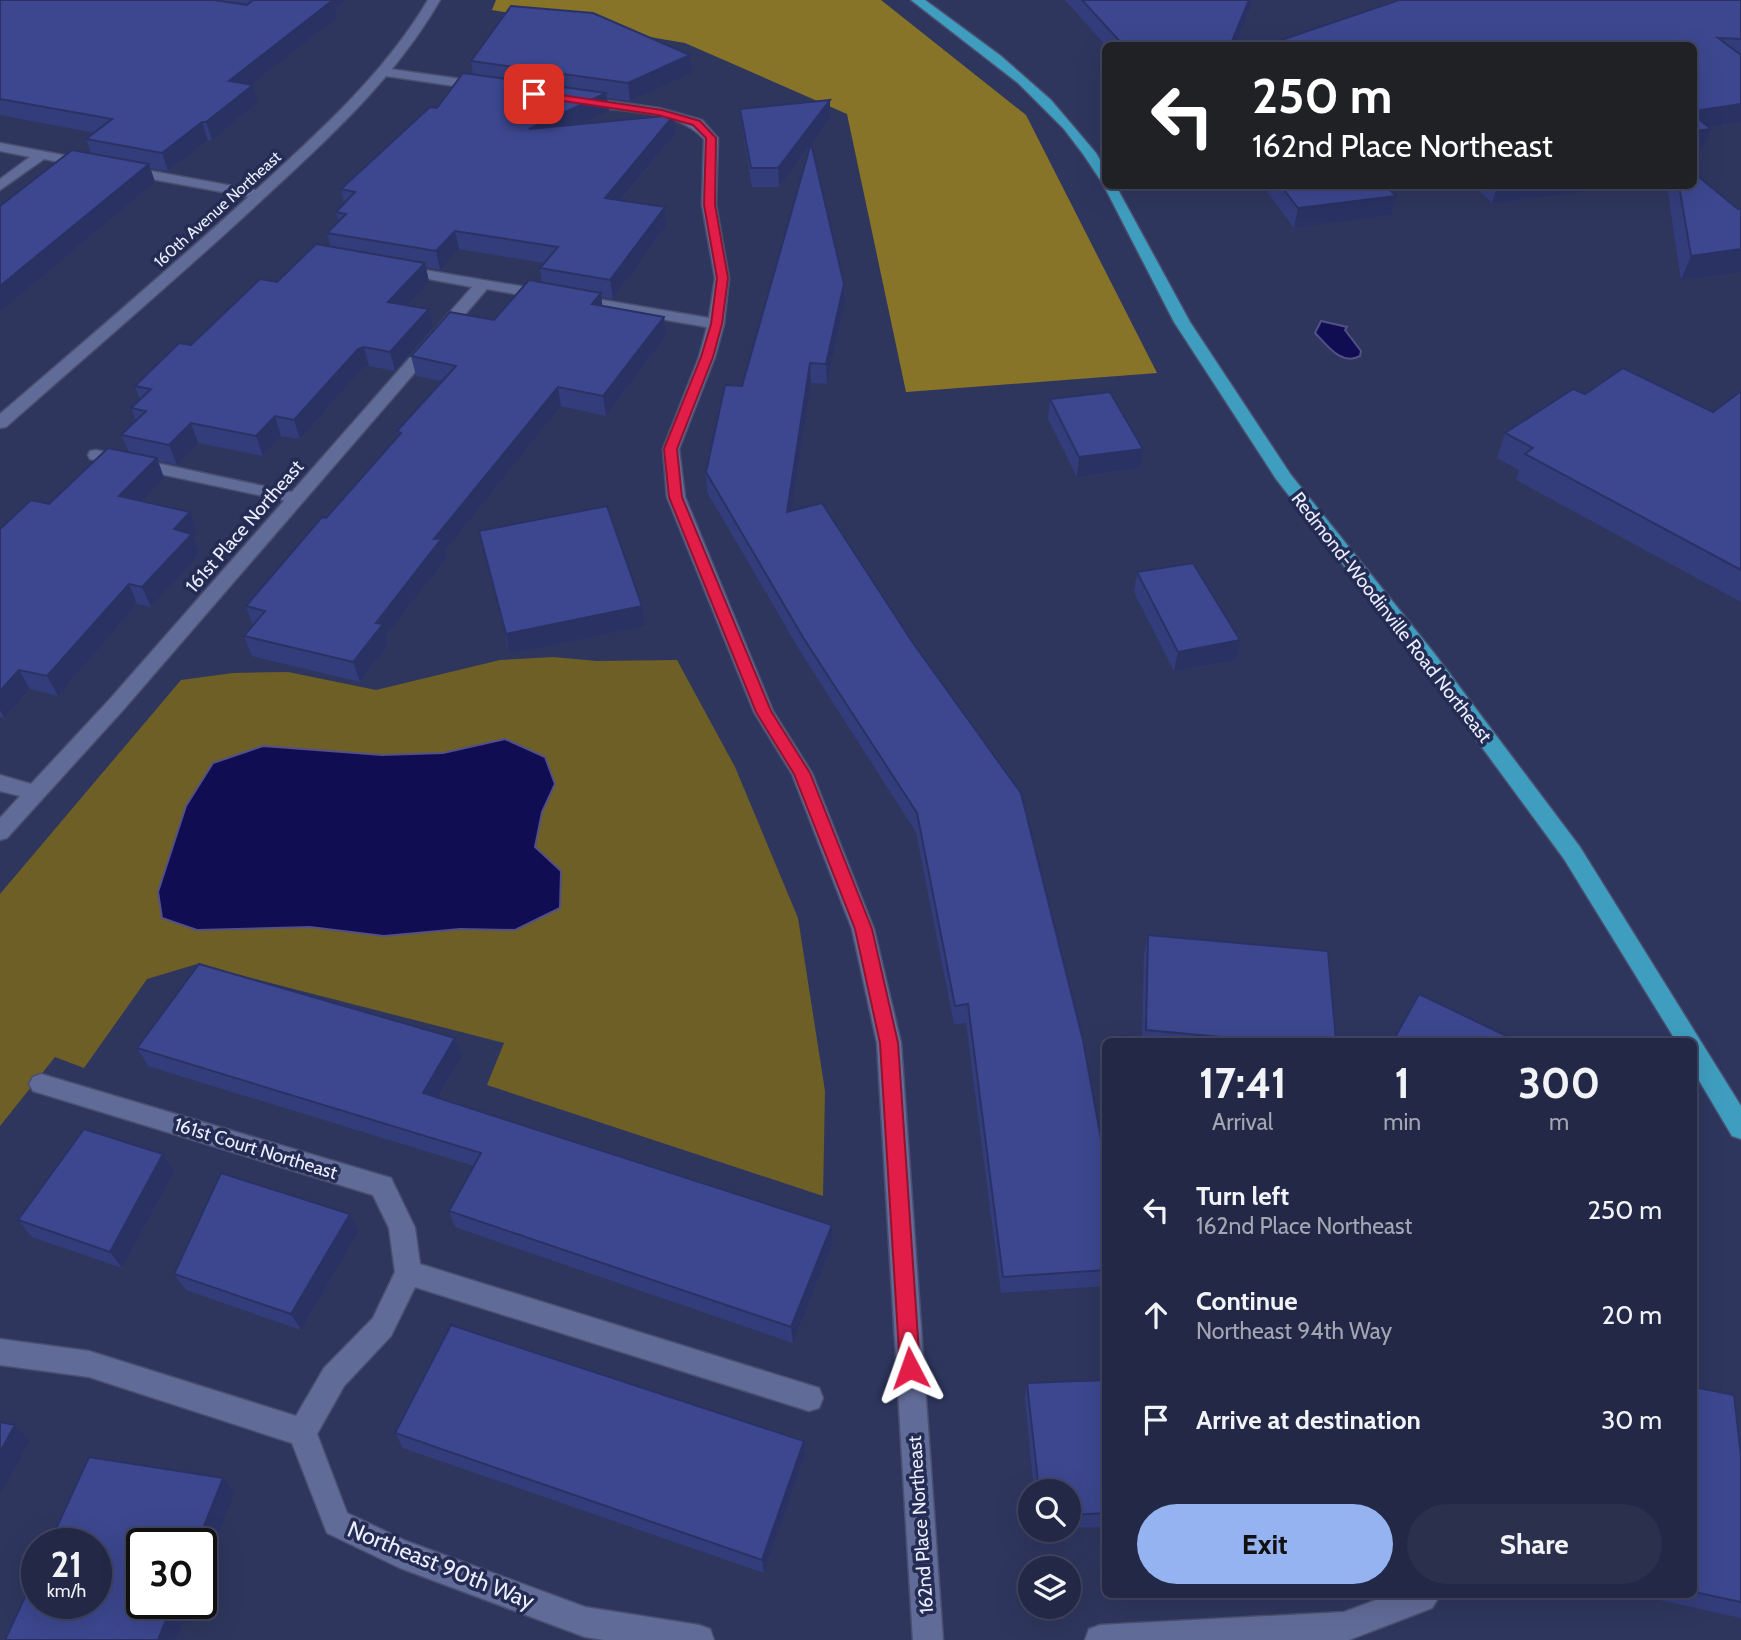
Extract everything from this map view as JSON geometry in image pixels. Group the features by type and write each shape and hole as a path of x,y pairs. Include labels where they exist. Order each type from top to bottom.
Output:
{"main road":[{"path":"917,0 1002,62 1040,95 1094,158 1102,173"},
{"name":"Redmond-Woodinville Road Northeast","path":"1111,189 1182,322 1285,479 1427,658 1573,853 1686,1038"},
{"path":"1697,1056 1741,1128"}],"street":[{"name":"160th Avenue Northeast","path":"0,423 260,195 367,94 426,16 434,0"},
{"path":"383,72 500,89"},
{"name":"162nd Place Northeast","path":"566,99 659,112 697,123 711,138 709,205 722,278 716,324 707,357 671,449 676,497 764,712 802,773 863,929 889,1043 928,1640"},
{"path":"0,147 260,195"},
{"path":"0,186 41,155"},
{"path":"379,266 716,324"},
{"name":"161st Place Northeast","path":"35,793 117,705 483,284"},
{"path":"96,455 296,498"},
{"path":"0,783 35,793 0,832"},
{"name":"161st Court Northeast","path":"41,1084 382,1186 402,1228 408,1273"},
{"path":"0,1352 89,1364 302,1432 334,1377 382,1327 408,1273 809,1398"},
{"name":"Northeast 90th Way","path":"302,1432 337,1523 400,1553 584,1622 699,1640"},
{"path":"1100,1640 1344,1627 1422,1598"}],"shaded area":[{"path":"496,0 881,0 1026,115 1157,373 906,392 847,114 685,43 492,10"},
{"path":"1321,321 1347,327 1345,330 1361,351 1360,356 1341,357 1330,349 1315,333"},
{"path":"553,657 597,661 677,660 735,767 798,918 825,1091 823,1196 487,1085 504,1043 197,964 147,979 84,1068 55,1057 0,1126 0,894 181,680 233,673 288,672 376,690 500,660"},
{"path":"505,739 545,757 555,784 542,812 535,847 561,871 560,908 515,930 460,929 384,936 310,927 197,930 162,918 158,892 186,806 213,763 263,746 382,755 443,753"}],"building":[{"path":"0,0 214,0 247,5 253,0 333,0 229,81 253,85 162,153 86,139 112,119 0,99"},
{"path":"1082,0 1249,0 1232,42 1120,42"},
{"path":"1399,0 1741,0 1741,39 1718,38 1741,55 1741,104 1697,111 1697,42 1276,42"},
{"path":"511,6 593,13 690,55 628,83 471,61"},
{"path":"463,73 606,93 529,129 674,115 605,198 665,207 610,280 540,268 558,247 455,231 436,251 327,233 346,214 336,212 355,192 341,189 430,107 437,108"},
{"path":"830,100 778,168 751,168 740,109"},
{"path":"1697,117 1711,129 1697,131"},
{"path":"811,143 844,284 826,364 810,363 787,512 822,503 913,643 1021,793 1083,1040 1102,1144 1102,1270 1003,1277 968,1004 955,1006 917,813 804,639 706,472 725,385 742,386"},
{"path":"72,150 149,164 0,286 0,206"},
{"path":"1697,175 1741,209 1741,249 1691,256 1680,189 1697,189"},
{"path":"1283,189 1389,189 1396,196 1298,208"},
{"path":"316,244 425,263 388,302 429,309 390,352 364,347 358,349 294,420 275,416 256,436 191,423 169,445 121,435 146,411 131,408 151,389 135,386 179,343 191,345 260,279 277,282"},
{"path":"529,280 601,293 592,304 664,317 603,396 558,387 434,539 442,538 376,623 383,624 353,662 244,636 265,611 246,606 322,517 326,518 401,433 397,431 456,366 411,356 450,312 494,320"},
{"path":"1623,368 1713,412 1741,391 1741,570 1525,454 1533,448 1505,433 1573,389 1585,394"},
{"path":"1110,392 1143,449 1079,457 1050,399"},
{"path":"108,448 157,458 119,496 190,512 174,529 192,534 142,587 129,584 47,676 19,670 0,691 0,529 31,500 49,504"},
{"path":"607,506 642,606 506,634 479,531"},
{"path":"1193,563 1240,640 1178,652 1137,572"},
{"path":"1148,935 1328,951 1336,1038 1232,1038 1146,1030"},
{"path":"199,964 455,1038 423,1093 832,1225 791,1327 449,1211 481,1153 137,1048"},
{"path":"1419,994 1511,1038 1395,1038"},
{"path":"84,1129 163,1154 110,1252 18,1220"},
{"path":"221,1173 350,1214 291,1314 174,1274"},
{"path":"451,1325 804,1441 762,1560 395,1433"},
{"path":"1102,1380 1102,1513 1081,1514 1081,1479 1038,1479 1027,1383"},
{"path":"1697,1388 1734,1395 1741,1456 1741,1602 1697,1593"},
{"path":"0,1422 15,1425 0,1452"},
{"path":"89,1457 223,1478 203,1528 126,1528 126,1619 167,1619 158,1640 5,1640 21,1606 21,1619 112,1619 112,1528 56,1528"}],"route":[{"path":"534,94 659,112 697,123 711,138 709,205 722,278 716,324 707,357 688,399 671,449 676,497 764,712 802,773 863,929 889,1043 910,1368"}]}
